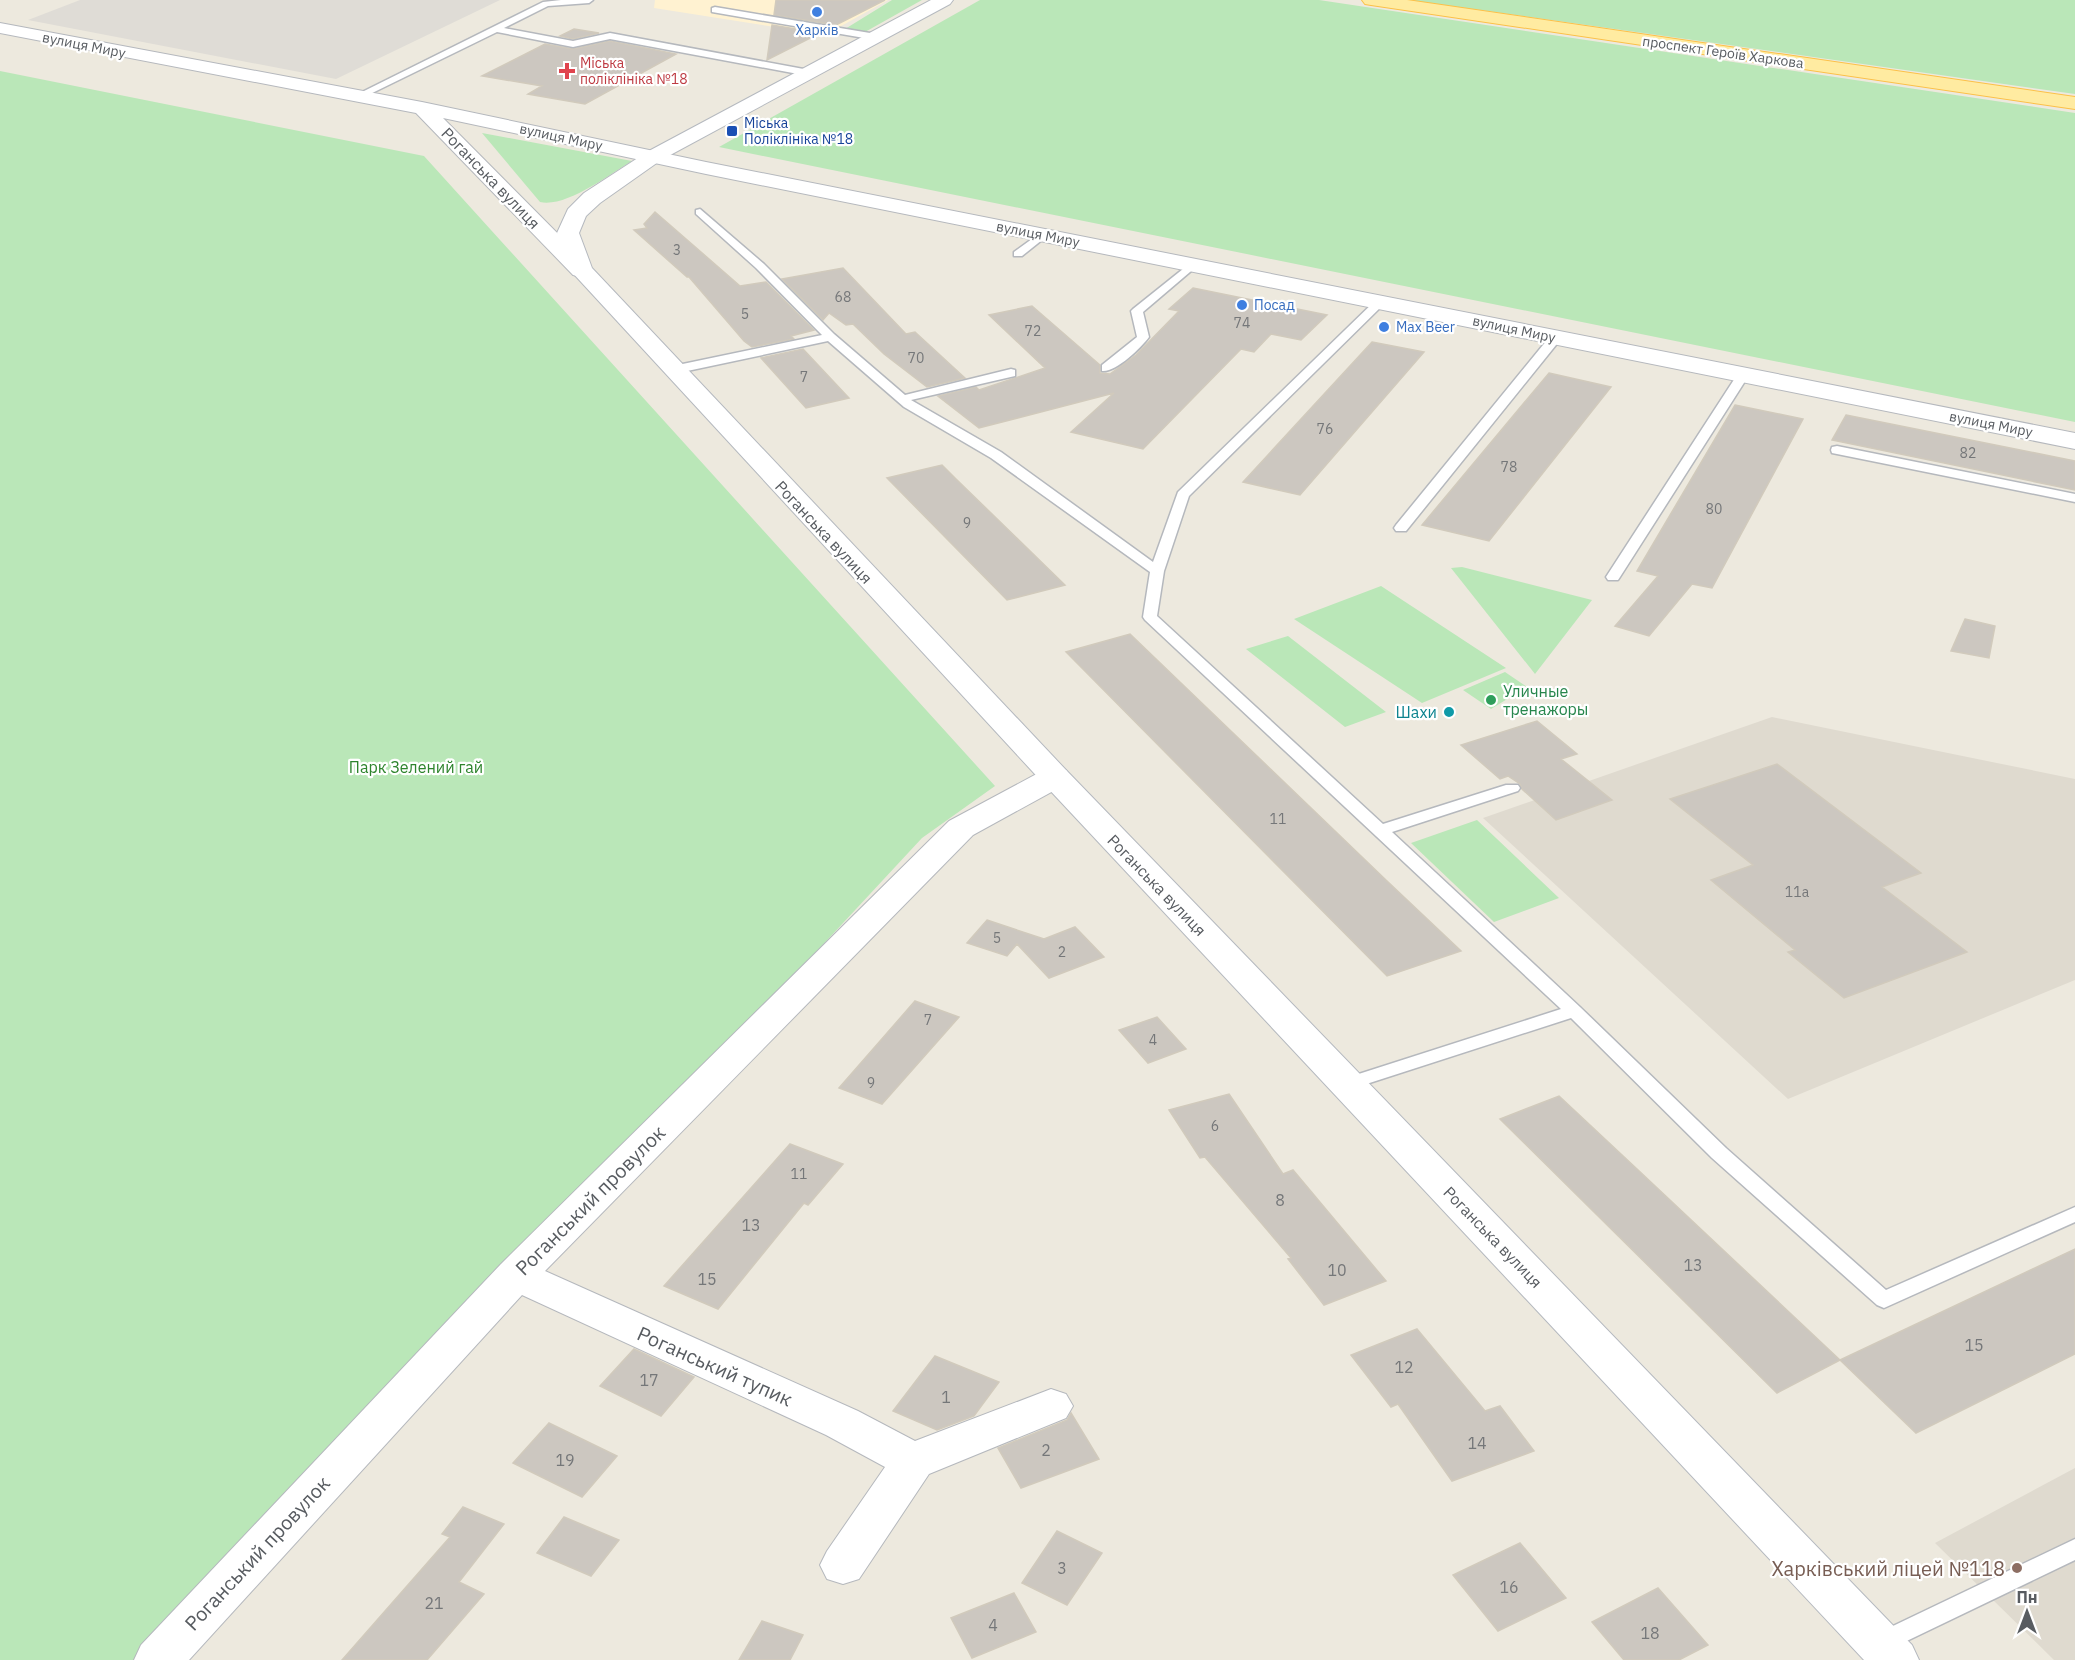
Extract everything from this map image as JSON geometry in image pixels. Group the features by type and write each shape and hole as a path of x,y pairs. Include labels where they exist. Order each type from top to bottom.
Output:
{"main road":[{"name":"проспект Героїв Харкова","path":"1371,0 2075,103"}],"street":[{"path":"581,270 568,233 576,214 592,198 654,156 944,0"},
{"name":"вулиця Миру","path":"0,28 422,108 2075,441"},
{"path":"0,44 58,40"},
{"name":"Роганська вулиця","path":"422,108 581,270 1054,777 1887,1652"},
{"name":"Роганський провулок","path":"158,1660 516,1275 961,828 1054,777"},
{"name":"Роганський тупик","path":"516,1275 842,1423 913,1461"},
{"path":"843,1565 913,1461 1051,1406"}],"lane":[{"path":"359,96 546,2 589,0"},
{"path":"715,10 876,37"},
{"path":"496,29 573,44 610,36 808,73"},
{"path":"700,212 760,266 830,337 902,399 996,455 1157,571"},
{"path":"1018,254 1043,234"},
{"path":"1106,368 1137,345 1143,337 1137,311 1193,264"},
{"path":"1382,301 1183,495 1157,571 1150,617 1574,1011 1719,1153 1884,1300 2075,1214"},
{"path":"673,370 830,337"},
{"path":"1401,528 1556,337"},
{"path":"902,399 1011,373"},
{"path":"1613,578 1743,375"},
{"path":"1837,450 2075,498"},
{"path":"1379,831 1512,788"},
{"path":"1347,1084 1574,1011"},
{"path":"1887,1652 2075,1549"}],"shaded area":[{"path":"80,0 500,0 336,79 28,20"},
{"path":"655,0 888,0 825,35 654,8"},
{"path":"1772,717 2075,779 2075,980 1788,1099 1483,818"},
{"name":"Харківський ліцей №118","path":"2075,1468 2075,1660 2054,1660 1935,1543"}],"green space":[{"path":"892,0 922,0 865,32 845,29"},
{"path":"980,0 1319,0 2075,113 2075,422 719,147"},
{"path":"1409,0 2075,0 2075,94"},
{"name":"Парк Зелений гай","path":"0,71 424,156 995,786 922,838 158,1660 0,1660"},
{"path":"482,133 632,161 575,195 562,200 540,202"},
{"path":"1462,567 1592,600 1535,674 1451,568"},
{"path":"1381,586 1506,668 1422,703 1294,619"},
{"path":"1288,636 1386,712 1345,727 1246,649"},
{"name":"Уличные тренажоры","path":"1505,672 1527,687 1491,709 1463,690"},
{"path":"1477,820 1559,898 1494,922 1411,843"}],"building":[{"name":"Харків","path":"776,0 885,0 836,25 774,15"},
{"path":"772,25 820,33 767,60"},
{"path":"574,29 599,33 573,39 560,36"},
{"name":"Міська поліклініка №18","path":"610,41 676,54 585,104 528,94 542,86 482,76 545,44 573,49"},
{"path":"655,212 740,286 766,282 814,330 791,336 794,339 752,347 744,341 689,277 634,230 647,228 644,224"},
{"path":"843,268 906,334 915,332 965,378 927,387 884,354 853,324 846,325 829,313 823,320 782,279"},
{"path":"1193,288 1327,315 1301,340 1271,334 1254,352 1241,349 1143,449 1071,432 1114,393 979,428 938,396 976,387 979,390 1045,368 989,315 1032,306 1100,365 1100,373 1110,374 1136,355 1179,311 1169,309"},
{"path":"1372,342 1424,352 1300,495 1243,482"},
{"path":"803,349 849,398 806,408 761,358"},
{"path":"1549,373 1611,387 1489,541 1422,525"},
{"path":"1735,405 1803,419 1712,588 1692,584 1649,636 1615,626 1658,576 1637,571"},
{"path":"1846,415 2075,461 2075,490 1832,440"},
{"path":"942,465 1065,585 1007,600 887,478"},
{"path":"1965,619 1995,626 1989,658 1951,651"},
{"path":"1130,634 1461,951 1387,976 1066,652"},
{"path":"1537,721 1577,754 1561,759 1612,800 1556,820 1522,789 1520,784 1508,776 1500,779 1461,745"},
{"path":"1777,764 1921,873 1882,887 1967,952 1844,998 1788,952 1795,950 1711,880 1753,865 1670,799"},
{"path":"987,920 1044,939 1075,927 1104,957 1049,978 1017,944 1007,956 967,943"},
{"path":"915,1001 959,1017 882,1104 839,1088"},
{"path":"1157,1017 1186,1049 1148,1063 1119,1030"},
{"path":"1229,1094 1283,1174 1293,1170 1386,1281 1324,1305 1288,1259 1291,1258 1205,1157 1200,1158 1169,1110"},
{"path":"1559,1096 1840,1360 1777,1393 1500,1119"},
{"path":"790,1144 843,1164 808,1205 804,1203 718,1309 664,1286"},
{"path":"2075,1249 2075,1354 1916,1433 1840,1360"},
{"path":"1417,1329 1485,1411 1500,1406 1534,1451 1452,1481 1398,1404 1391,1407 1351,1355"},
{"path":"634,1349 694,1377 661,1416 600,1386"},
{"path":"935,1356 999,1382 974,1416 937,1430 893,1411"},
{"path":"1071,1413 1099,1459 1021,1488 998,1448 1067,1420"},
{"path":"549,1423 617,1456 582,1497 513,1463"},
{"path":"463,1507 504,1524 459,1582 484,1594 427,1660 342,1660 450,1537 442,1534"},
{"path":"564,1517 619,1540 591,1576 537,1553"},
{"path":"1057,1531 1102,1553 1067,1605 1022,1583"},
{"path":"1520,1543 1566,1598 1498,1631 1453,1575"},
{"path":"1658,1588 1708,1645 1679,1660 1624,1660 1592,1622"},
{"path":"1014,1593 1036,1632 972,1658 951,1618"},
{"path":"762,1621 803,1635 790,1660 739,1660"}],"place":[{"name":"Харків","path":"817,12"},
{"name":"Міська поліклініка №18","path":"567,71"},
{"name":"Міська Поліклініка №18","path":"732,131"},
{"name":"Посад","path":"1242,305"},
{"name":"Max Beer","path":"1384,327"},
{"name":"Уличные тренажоры","path":"1491,700"},
{"name":"Шахи","path":"1449,712"},
{"name":"Харківський ліцей №118","path":"2017,1568"}]}
